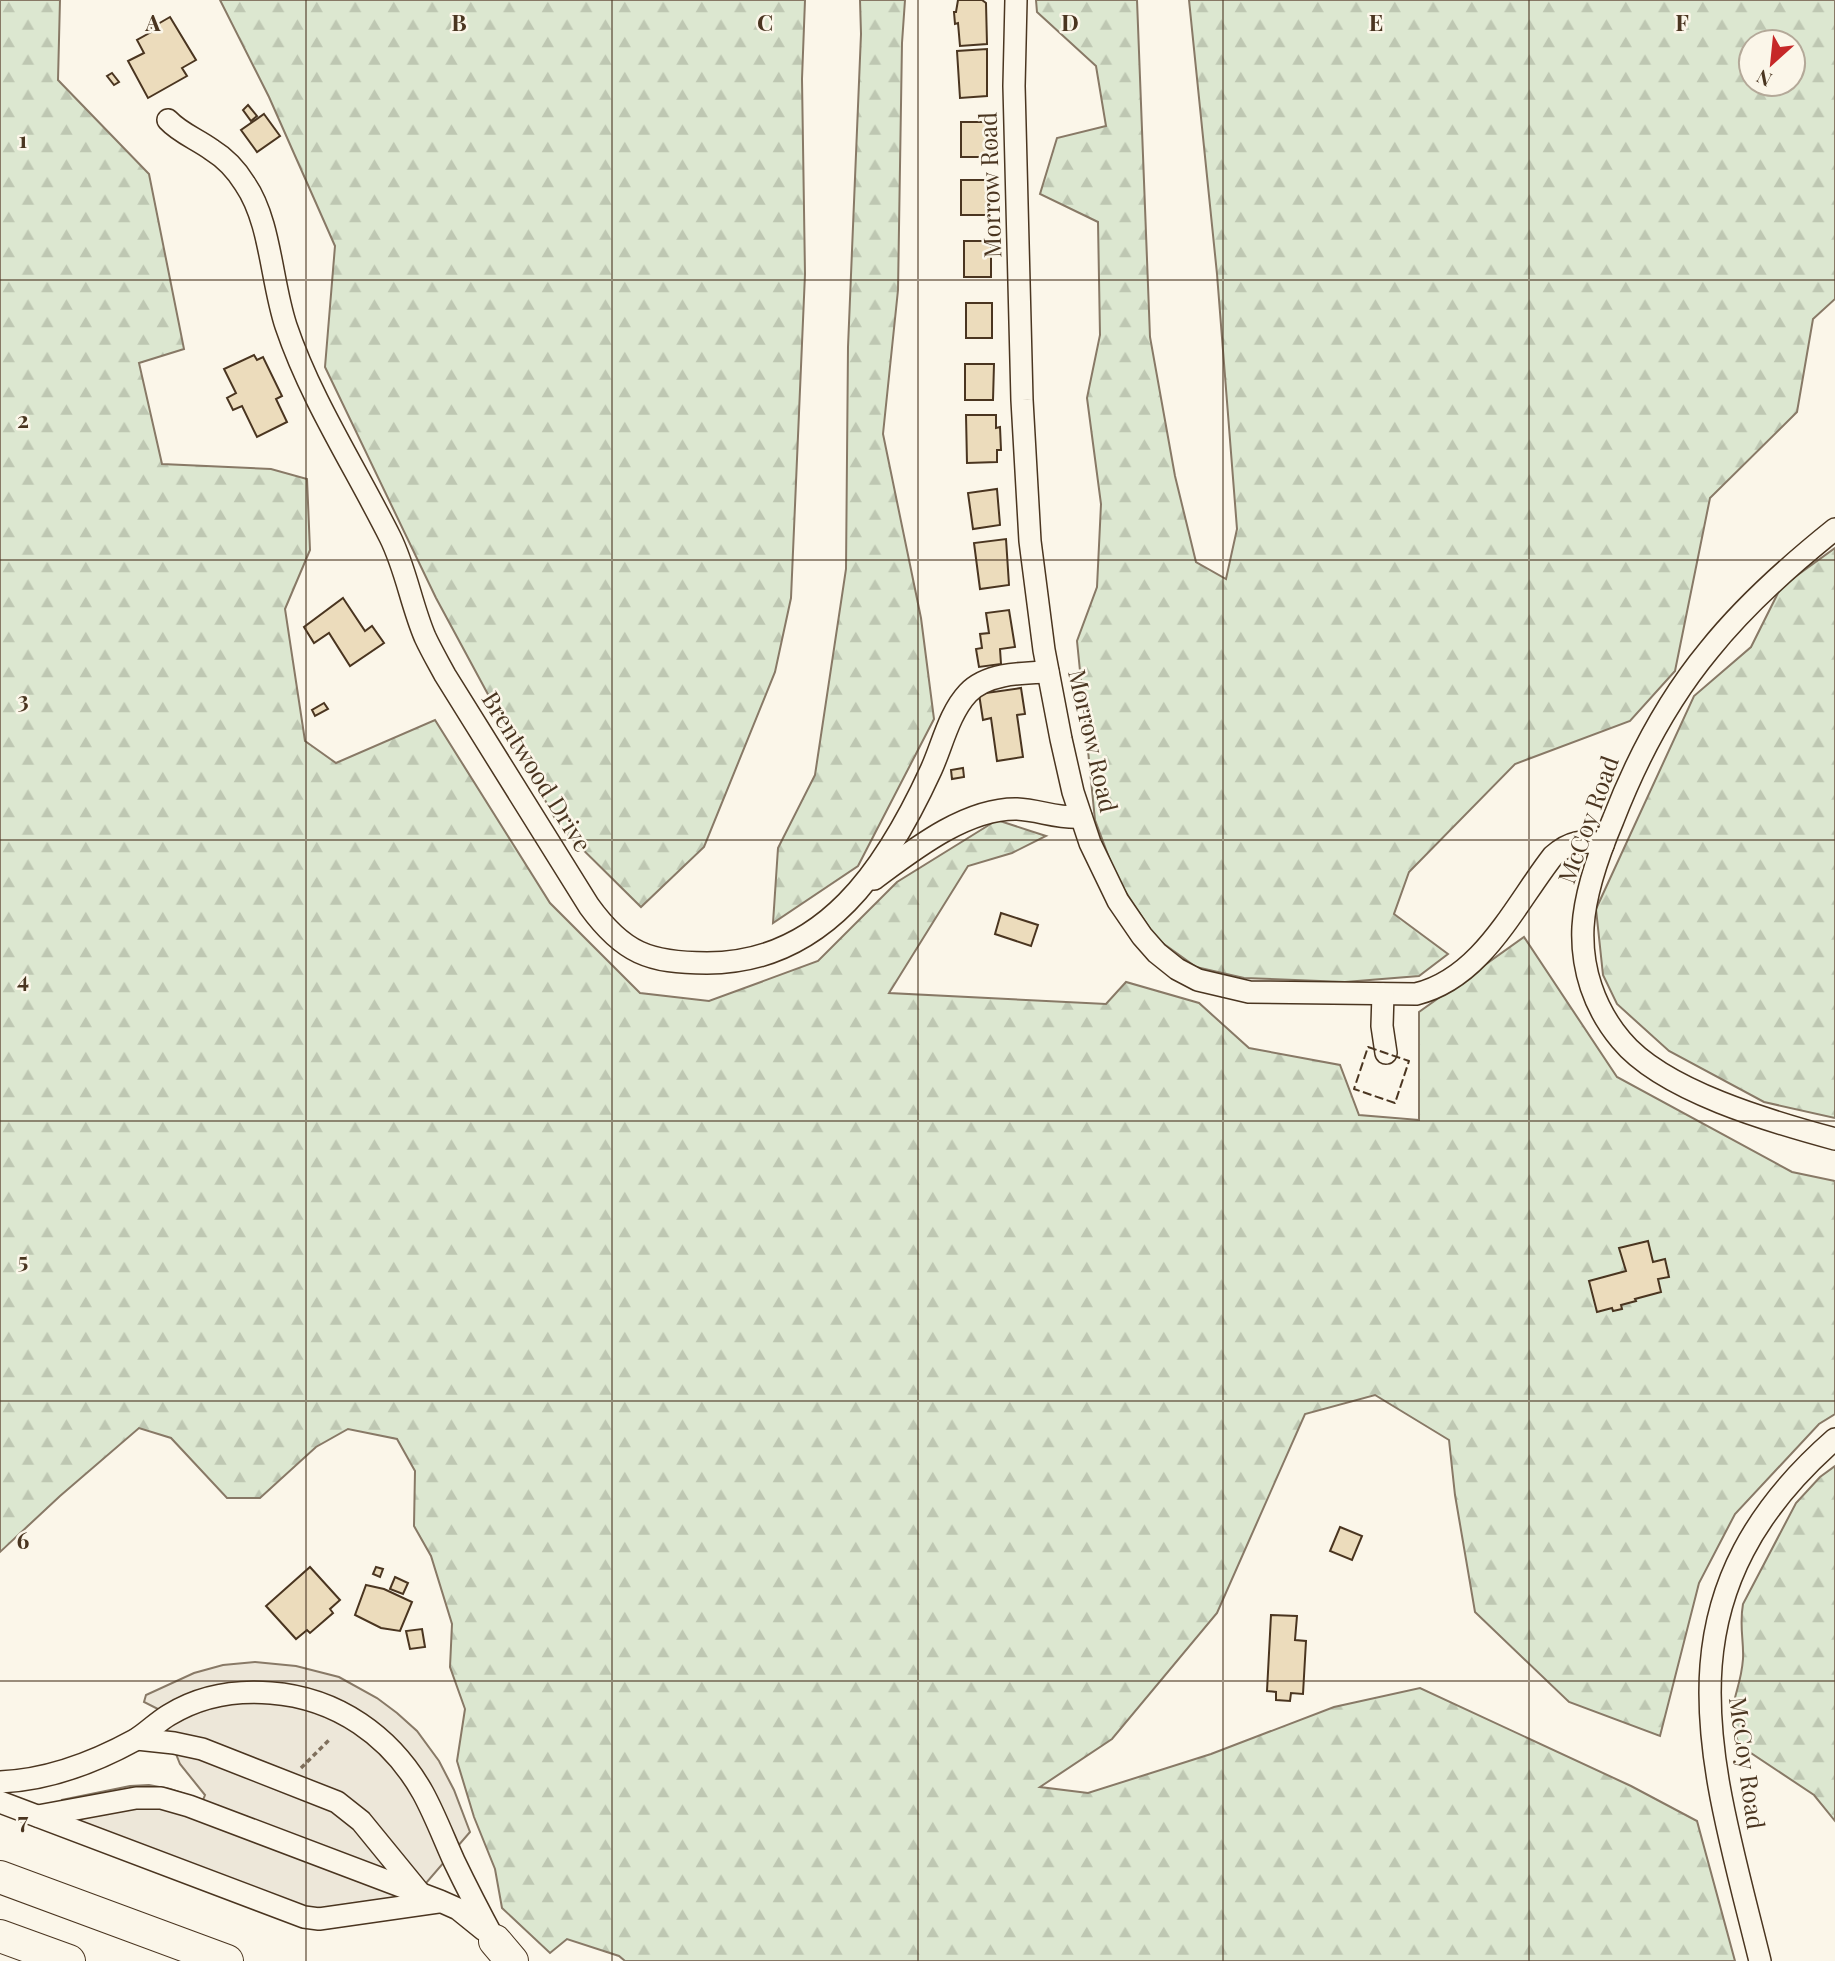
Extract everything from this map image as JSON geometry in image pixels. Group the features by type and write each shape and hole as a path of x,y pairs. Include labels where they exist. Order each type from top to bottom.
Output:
{"highway":[{"path":"0,1877 227,1961"},
{"path":"0,1936 69,1961"}],"street":[{"name":"Morrow Road","path":"1016,0 1014,86 1025,472 1037,602 1061,739 1081,817 1100,868 1118,901 1157,953 1177,969 1198,980 1249,992 1425,992 1454,978 1474,962 1553,856 1573,843 1585,841 1602,845"},
{"name":"Brentwood Drive","path":"168,120 228,163 253,196 265,234 277,295 296,352 391,538 425,635 445,675 602,924 631,949 665,961 716,963 769,952 805,936 840,911 861,889 885,854 920,794 952,719 969,692 994,678 1017,673 1048,672"},
{"name":"McCoy Road","path":"1835,529 1789,568 1734,621 1683,683 1658,720 1639,757 1602,845 1583,927 1588,978 1596,1002 1622,1042 1642,1060 1665,1076 1698,1092 1835,1139"},
{"path":"861,889 934,836 970,819 998,810 1017,809 1068,818 1081,817"},
{"path":"1383,994 1382,1026 1386,1053"},
{"name":"McCoy Road","path":"1760,1961 1715,1765 1709,1699 1713,1643 1727,1588 1755,1532 1793,1479 1835,1439"},
{"path":"0,1782 47,1776 81,1766 137,1739 169,1715 202,1699 230,1693 257,1692 289,1694 315,1700 346,1714 374,1732 398,1757 423,1793 468,1889 504,1951"},
{"path":"137,1739 202,1749 337,1802 361,1821 430,1897"},
{"path":"38,1816 136,1798 161,1798 190,1806 430,1897 475,1921 504,1951"},
{"path":"0,1802 304,1917 319,1919 430,1897"}],"path":[{"path":"297,1773 330,1739"}],"green space":[{"path":"0,0 60,0 58,80 149,174 184,349 139,363 162,464 271,469 307,479 310,550 285,609 305,741 336,763 435,720 550,903 640,993 709,1001 818,961 897,882 997,820 1046,836 1012,853 968,866 889,993 1106,1004 1126,982 1199,1003 1249,1048 1340,1065 1359,1115 1419,1120 1419,1012 1524,937 1617,1077 1792,1172 1835,1181 1835,1414 1819,1424 1735,1514 1699,1583 1660,1736 1569,1702 1475,1612 1455,1495 1449,1440 1375,1395 1305,1414 1217,1613 1112,1739 1040,1787 1088,1793 1211,1754 1334,1707 1420,1688 1631,1786 1697,1821 1735,1961 625,1961 619,1956 567,1939 550,1953 502,1908 495,1869 474,1817 457,1761 465,1709 450,1667 452,1624 431,1556 414,1526 415,1471 397,1439 348,1429 316,1447 260,1498 227,1498 171,1438 139,1428 0,1552"},
{"path":"220,0 805,0 802,79 805,274 791,598 775,672 704,847 641,907 559,826 436,598 325,367 335,246 269,97"},
{"path":"860,0 905,0 898,290 883,434 921,618 934,719 858,866 773,923 778,848 815,775 846,569 848,347 861,34"},
{"path":"1036,0 1137,0 1150,337 1175,476 1196,562 1226,579 1237,529 1217,274 1189,0 1835,0 1835,299 1813,319 1797,412 1710,498 1675,671 1630,721 1515,764 1409,872 1394,914 1448,954 1419,976 1345,982 1244,978 1196,967 1157,939 1117,879 1095,820 1077,641 1097,587 1101,504 1087,398 1100,335 1098,222 1040,194 1057,138 1106,126 1096,66 1037,12"},
{"path":"1835,548 1835,1118 1764,1102 1669,1051 1617,1004 1603,975 1596,909 1694,696 1751,647 1781,587"},
{"path":"1835,1466 1835,1821 1814,1795 1739,1745 1733,1709 1743,1659 1743,1604 1796,1503 1820,1477"}],"shaded area":[{"path":"255,1662 296,1666 339,1677 377,1698 397,1713 417,1731 439,1761 454,1790 470,1832 426,1883 411,1914 325,1929 315,1928 48,1830 62,1800 130,1786 149,1785 170,1789 203,1800 205,1795 180,1764 158,1709 144,1702 146,1695 194,1673 223,1665"}],"building":[{"path":"958,0 982,0 986,3 987,44 960,46 954,12"},
{"path":"170,17 196,60 182,68 187,76 148,98 128,61 144,53 137,40"},
{"path":"987,49 987,96 960,98 957,51"},
{"path":"112,73 119,82 114,85 107,76"},
{"path":"248,105 257,116 251,121 243,110"},
{"path":"264,114 280,136 257,152 241,130"},
{"path":"961,122 987,122 987,142 991,142 991,157 961,157"},
{"path":"961,180 991,180 988,215 961,215"},
{"path":"964,241 991,241 991,277 964,277"},
{"path":"966,303 992,303 992,338 966,338"},
{"path":"254,355 257,360 263,357 282,396 276,399 287,422 257,437 242,406 233,410 227,398 236,393 224,369"},
{"path":"965,364 994,364 993,400 965,400"},
{"path":"966,415 996,415 996,428 1000,427 1001,450 997,450 997,462 967,463"},
{"path":"997,489 1000,525 973,529 968,493"},
{"path":"1006,539 1009,585 980,589 974,543"},
{"path":"343,598 365,631 372,626 384,643 350,666 329,633 314,643 304,627"},
{"path":"1009,610 1015,647 1000,649 1001,664 979,667 976,649 982,648 980,634 989,633 986,613"},
{"path":"1021,688 1025,714 1017,715 1023,757 997,761 991,718 983,720 979,694"},
{"path":"324,703 328,709 315,716 312,710"},
{"path":"963,768 964,777 952,779 951,770"},
{"path":"1001,913 1038,925 1031,946 995,934"},
{"path":"1648,1241 1653,1262 1665,1259 1669,1277 1658,1279 1661,1292 1621,1305 1622,1309 1613,1311 1612,1308 1597,1312 1589,1281 1626,1271 1619,1248"},
{"path":"1340,1527 1362,1536 1352,1560 1330,1551"},
{"path":"310,1567 340,1600 330,1609 333,1613 310,1633 307,1630 296,1639 266,1606"},
{"path":"376,1567 383,1569 380,1577 373,1574"},
{"path":"395,1577 408,1583 403,1594 390,1589"},
{"path":"366,1585 384,1589 412,1602 400,1631 381,1628 355,1615"},
{"path":"1271,1615 1297,1616 1295,1640 1306,1641 1303,1694 1291,1693 1290,1701 1276,1700 1276,1692 1267,1691"},
{"path":"422,1629 425,1647 410,1649 406,1631"}],"fence":[{"path":"1368,1047 1409,1061 1395,1103 1354,1089 1368,1047"}]}
